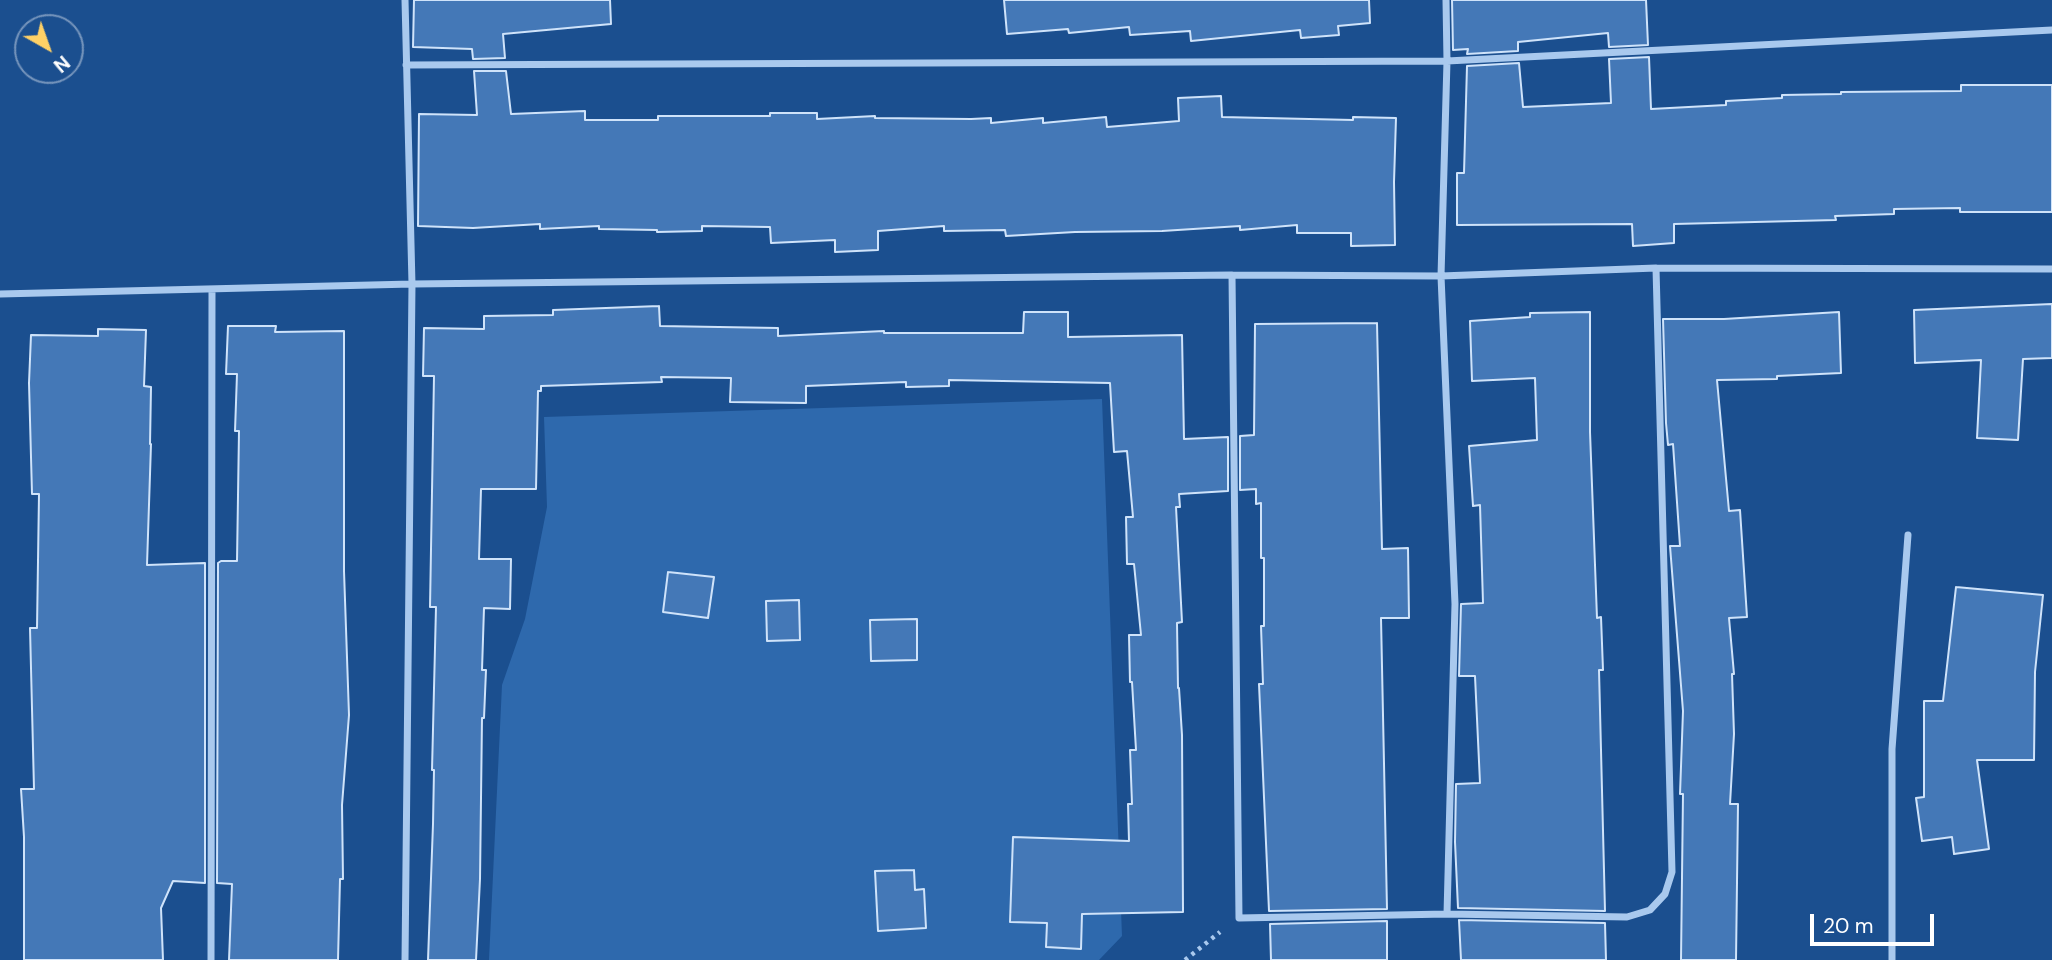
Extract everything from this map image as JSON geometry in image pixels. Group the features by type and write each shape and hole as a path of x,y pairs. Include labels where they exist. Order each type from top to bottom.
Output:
{"street":[{"path":"405,0 412,284 405,960"},
{"path":"1446,0 1447,61 1441,276 1455,604 1447,914"},
{"path":"406,65 1447,61 2052,30"},
{"path":"1232,275 1238,918 1447,914 1627,917 1650,910 1665,894 1672,872 1656,268"},
{"path":"0,294 412,284 1232,275 1441,276 1656,268 2052,269"},
{"path":"211,960 212,289"},
{"path":"1892,960 1892,749 1908,535"}],"path":[{"path":"1185,960 1238,918"}],"shaded area":[{"path":"1102,399 1122,936 1099,960 489,960 502,685 525,619 547,507 544,417"}],"building":[{"path":"414,0 610,0 611,24 503,34 505,58 473,59 472,49 413,47"},
{"path":"1004,0 1369,0 1370,23 1338,26 1339,35 1301,38 1300,30 1191,41 1190,31 1130,35 1129,27 1069,33 1068,29 1007,34"},
{"path":"1452,0 1646,0 1648,45 1609,47 1608,33 1518,42 1518,51 1467,54 1468,49 1453,50"},
{"path":"1649,57 1651,109 1726,105 1726,101 1782,98 1782,95 1961,91 1961,85 2052,85 2052,212 1960,212 1960,208 1894,209 1894,214 1835,216 1836,220 1674,224 1674,243 1633,246 1632,224 1457,225 1457,173 1464,173 1467,66 1519,63 1523,107 1611,103 1609,59"},
{"path":"474,71 506,71 511,114 585,111 585,120 658,120 658,116 770,116 770,113 817,113 817,119 875,116 991,118 991,123 1043,118 1043,123 1106,117 1107,127 1179,121 1178,98 1221,96 1222,117 1353,120 1353,117 1396,118 1395,245 1351,246 1351,233 1297,233 1297,225 1240,230 1240,226 1006,236 1005,230 944,231 944,226 878,231 878,250 835,252 835,240 771,243 770,227 702,226 702,231 657,232 599,229 599,226 540,229 540,224 473,228 418,226 419,114 477,115"},
{"path":"2052,304 2052,358 2023,359 2018,440 1977,438 1981,360 1915,363 1914,310"},
{"path":"659,306 660,326 778,328 778,336 884,331 1023,333 1024,312 1068,312 1068,337 1182,335 1184,439 1228,437 1228,491 1179,494 1180,507 1176,507 1182,622 1177,623 1182,735 1183,912 1082,914 1081,949 1046,947 1047,923 1010,922 1013,837 1129,841 1128,804 1132,804 1130,750 1136,750 1129,635 1141,635 1134,564 1127,564 1126,517 1133,517 1127,451 1114,452 1110,383 949,380 949,386 906,387 906,382 806,386 806,403 730,402 731,378 661,377 662,382 541,386 541,391 538,391 536,489 481,489 479,559 511,559 510,609 484,608 482,670 486,670 482,718 476,960 428,960 436,607 430,607 434,376 423,376 424,328 484,329 484,316 553,315 553,310"},
{"path":"1590,312 1590,432 1597,618 1601,617 1603,670 1599,670 1605,911 1458,908 1456,784 1480,783 1475,676 1459,676 1461,604 1483,603 1480,505 1473,506 1469,446 1537,440 1535,378 1472,381 1470,321 1530,317 1530,313"},
{"path":"1839,312 1841,373 1777,376 1777,379 1717,380 1729,511 1740,510 1747,617 1729,618 1734,674 1730,804 1738,804 1736,960 1681,960 1683,794 1680,794 1683,711 1670,546 1680,546 1673,444 1668,445 1666,423 1663,319 1724,319"},
{"path":"1377,323 1382,549 1408,548 1409,618 1381,618 1387,909 1269,911 1259,684 1263,684 1261,626 1264,626 1261,503 1256,504 1256,489 1240,490 1240,436 1254,435 1255,324"},
{"path":"228,326 276,326 275,332 344,331 344,571 349,715 342,805 343,879 340,879 338,960 229,960 232,884 217,883 218,563 237,561 237,374 226,374"},
{"path":"98,329 146,330 144,386 151,387 147,565 205,563 205,883 173,881 161,908 163,960 24,960 24,837 21,789 34,789 30,628 37,628 39,494 32,494 29,383 31,335 98,336"},
{"path":"668,572 714,577 708,618 663,612"},
{"path":"1956,587 2043,595 2035,672 2034,760 1977,760 1989,849 1954,854 1952,837 1922,841 1916,798 1924,797 1924,701 1943,701"},
{"path":"799,600 800,640 767,641 766,601"},
{"path":"917,619 917,660 871,661 870,620"},
{"path":"914,870 915,890 924,889 926,928 878,931 875,871"},
{"path":"1459,920 1605,923 1606,960 1461,960"},
{"path":"1387,921 1387,960 1271,960 1270,924"}]}
